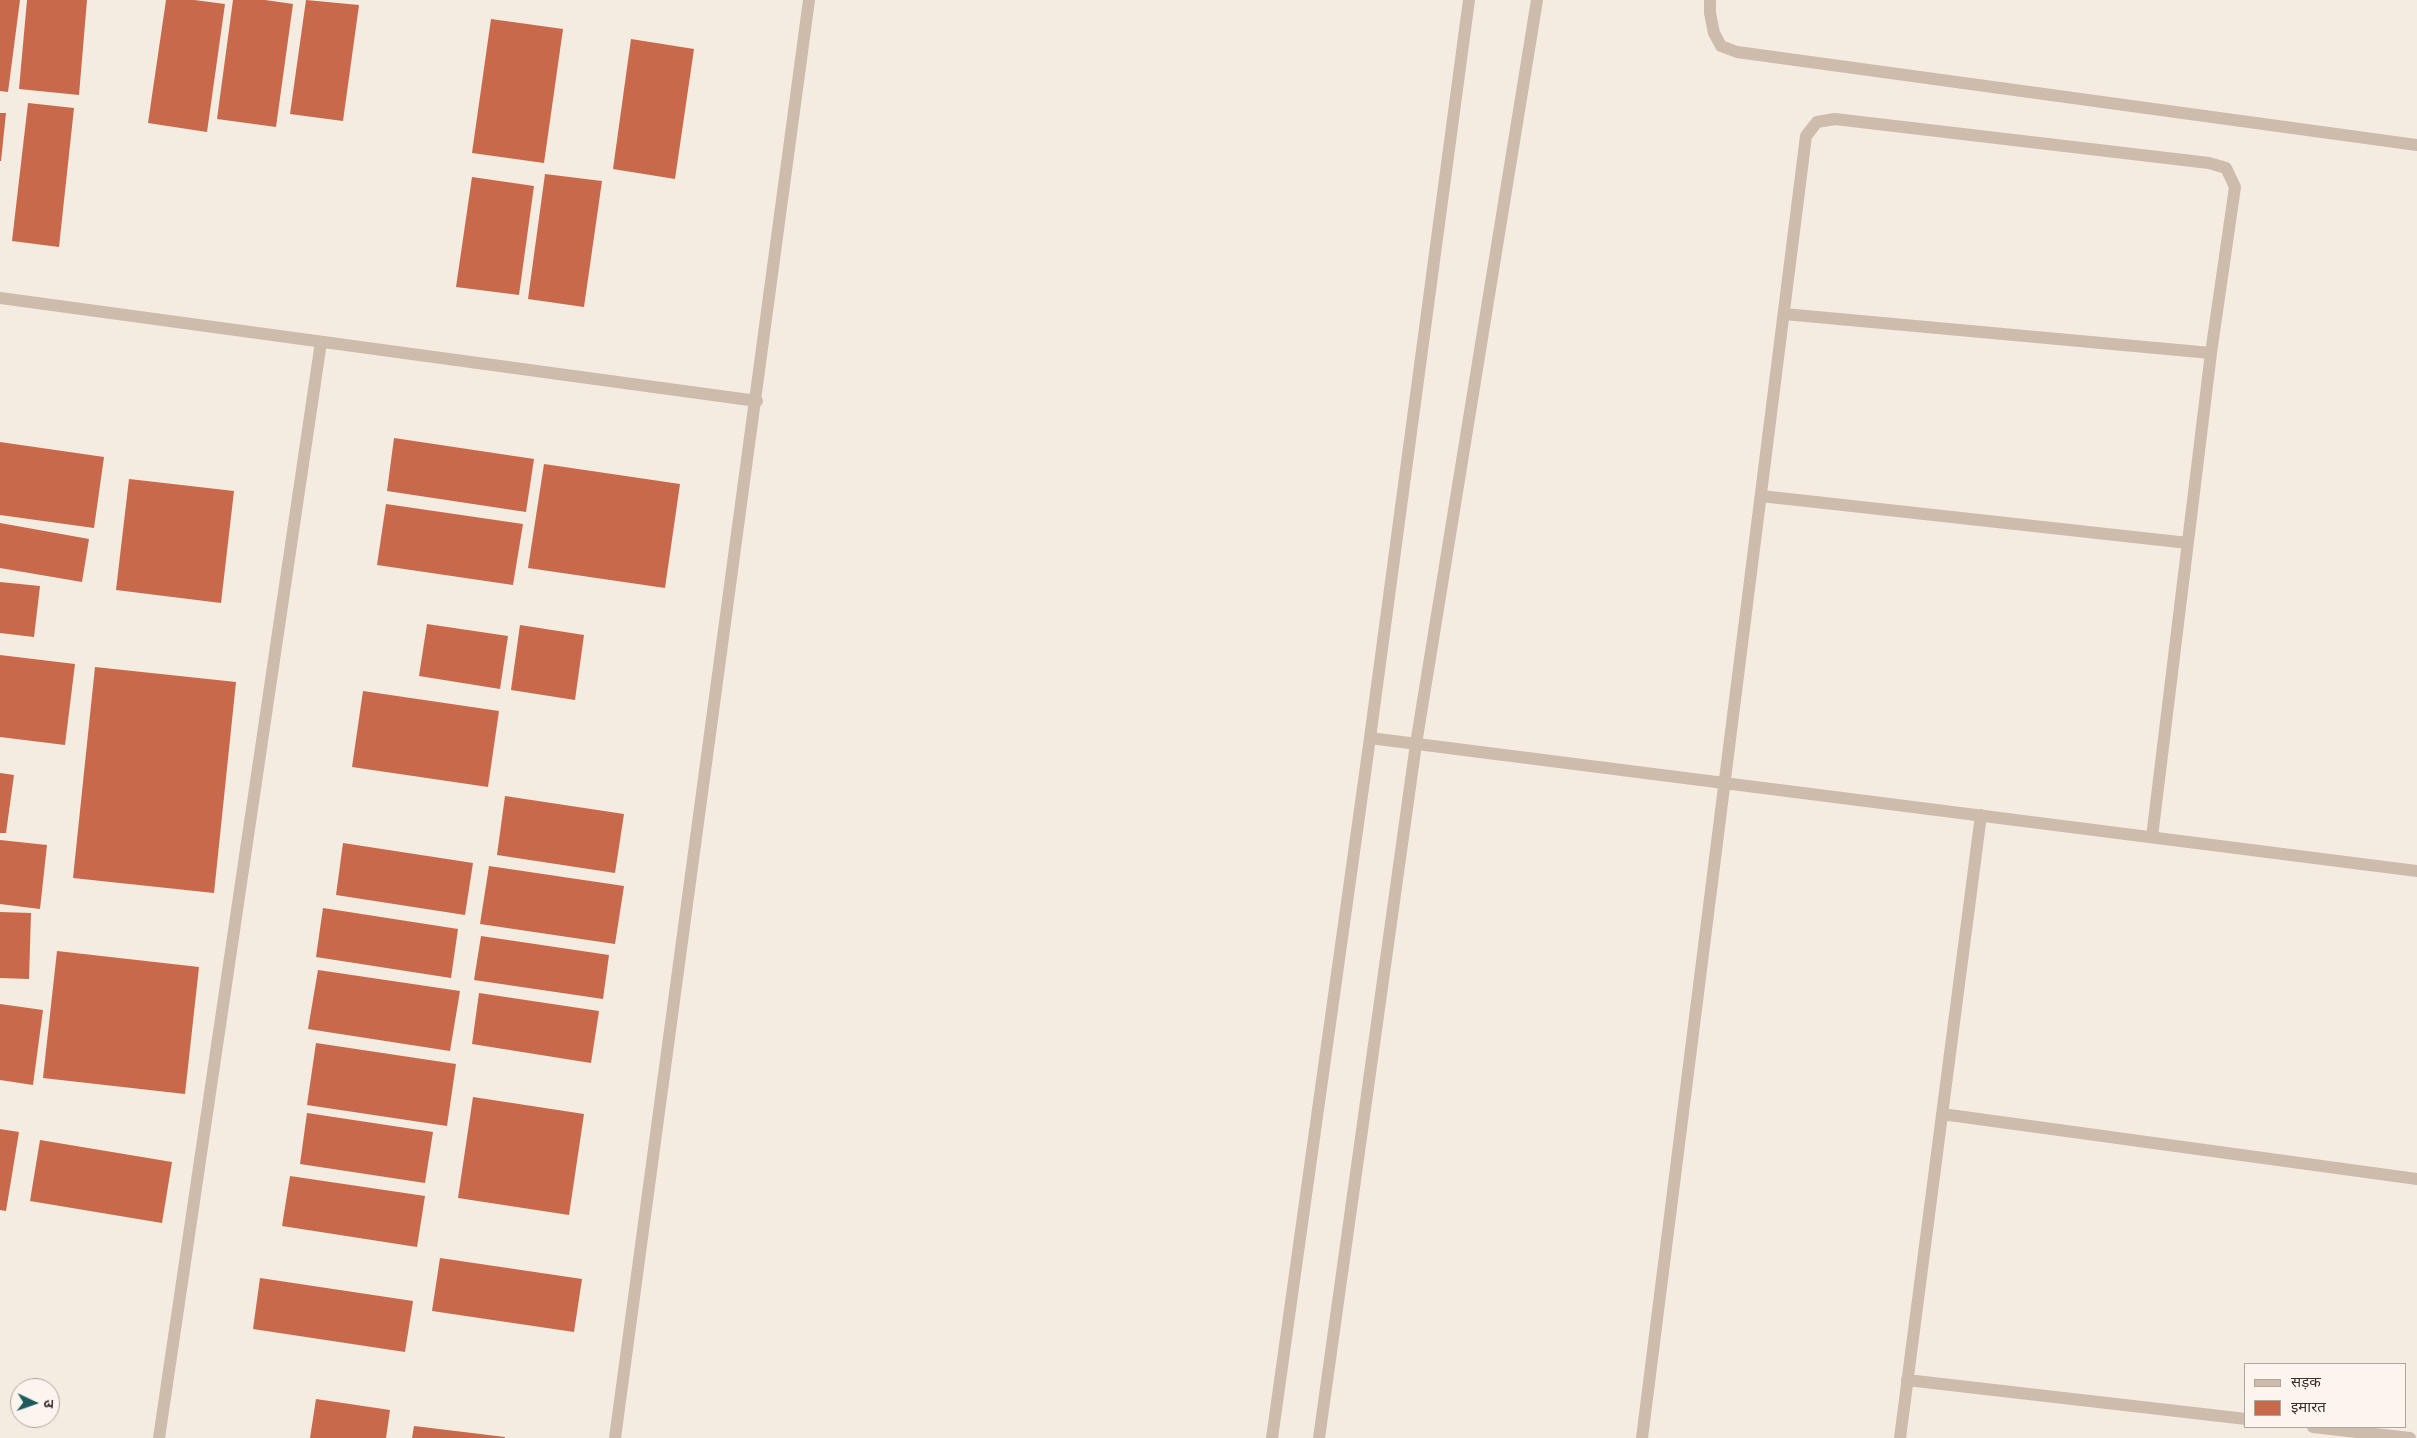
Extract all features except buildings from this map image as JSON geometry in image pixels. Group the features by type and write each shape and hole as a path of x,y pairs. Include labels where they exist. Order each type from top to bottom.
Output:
{"street":[{"path":"615,1438 757,402 809,0"},
{"path":"1272,1438 1370,738 1468,0"},
{"path":"1319,1438 1416,744 1537,0"},
{"path":"1710,0 1710,13 1714,33 1721,46 1737,52 2417,145"},
{"path":"1642,1438 1806,136 1817,122 1835,119 2209,163 2226,168 2235,187 2211,353 2152,837"},
{"path":"0,298 757,402"},
{"path":"1784,314 2211,353"},
{"path":"159,1438 321,342"},
{"path":"1761,496 2188,543"},
{"path":"1370,738 2417,871"},
{"path":"1900,1438 1981,815"},
{"path":"1942,1114 2417,1178"},
{"path":"1907,1380 2244,1419"},
{"path":"2322,1428 2410,1438"}]}
